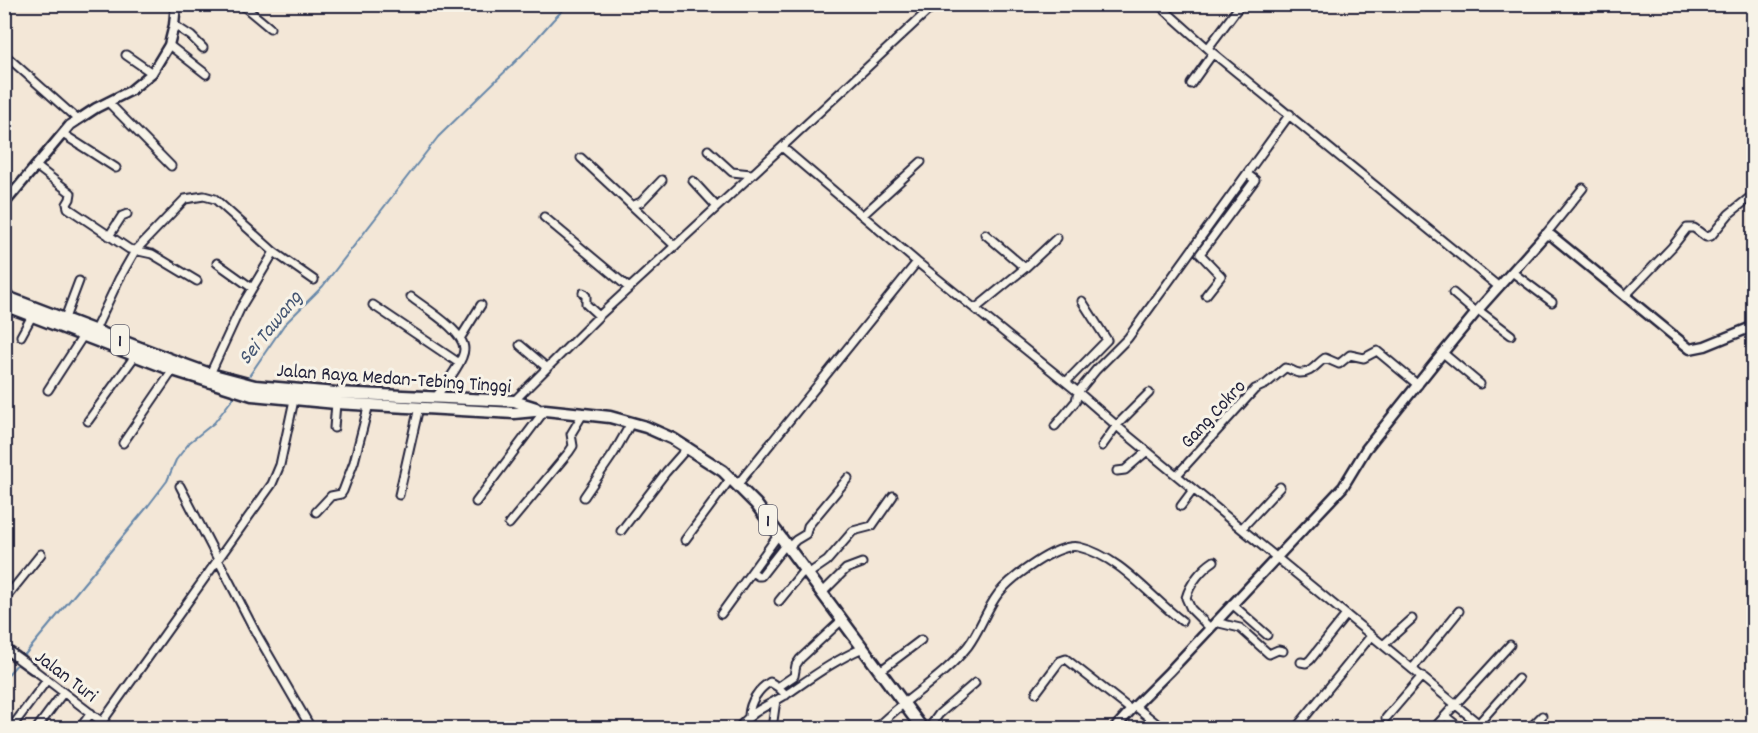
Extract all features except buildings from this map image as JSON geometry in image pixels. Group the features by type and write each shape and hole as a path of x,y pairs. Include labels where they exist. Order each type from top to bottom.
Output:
{"highway":[{"name":"Jalan Raya Medan-Tebing Tinggi","path":"4,296 65,318 135,356 173,370 294,400 514,412 545,410 610,417 653,430 688,447 734,481 756,504 922,729"},
{"name":"Jalan Raya Medan-Tebing Tinggi","path":"4,305 88,331 210,374 236,386"},
{"name":"Jalan Raya Medan-Tebing Tinggi","path":"253,390 514,401 545,410"}],"street":[{"path":"4,204 77,119 130,92 152,73 169,45 176,4"},
{"path":"241,4 270,28"},
{"path":"1158,4 1210,50 1499,287"},
{"path":"1191,84 1210,50 1241,4"},
{"path":"514,401 598,316 934,5"},
{"path":"174,25 191,36 203,48"},
{"path":"169,45 206,74"},
{"path":"4,54 77,119"},
{"path":"126,55 152,73"},
{"path":"108,102 171,166"},
{"path":"1055,426 1076,401 1078,392 1095,370 1128,338 1290,114"},
{"path":"63,134 116,168"},
{"path":"782,147 917,262 1066,382 1481,727 1518,679"},
{"path":"708,150 728,170 751,174"},
{"path":"581,158 634,205 675,246"},
{"path":"863,215 921,162"},
{"path":"36,166 71,193 67,206 109,236 135,251 152,254 197,281"},
{"path":"1206,295 1221,276 1200,254 1255,180 1247,174"},
{"path":"634,205 641,202 662,180"},
{"path":"693,181 717,207"},
{"path":"1115,729 1343,487 1366,449 1443,353 1583,188"},
{"path":"1625,296 1687,228 1694,228 1706,237 1711,236 1729,214 1754,194"},
{"path":"48,390 88,331 135,251 185,199 204,196 215,199 274,252 314,280"},
{"path":"109,236 122,216 128,214"},
{"path":"544,217 629,288"},
{"path":"985,234 1025,268"},
{"path":"1545,235 1552,236 1690,349 1705,346 1754,326"},
{"path":"975,309 1057,238"},
{"path":"210,374 252,288 274,252"},
{"path":"685,540 917,262"},
{"path":"217,263 252,288"},
{"path":"1512,272 1552,302"},
{"path":"65,318 79,281"},
{"path":"583,293 586,296 586,304 598,316"},
{"path":"1453,293 1511,335"},
{"path":"411,297 461,336 464,351 459,363 435,398"},
{"path":"1066,382 1107,340 1082,302"},
{"path":"373,305 459,363"},
{"path":"461,336 481,305"},
{"path":"21,336 32,315"},
{"path":"520,345 546,367"},
{"name":"Gang Cokro","path":"1177,475 1255,389 1266,384 1284,368 1304,372 1314,369 1325,358 1339,364 1350,355 1364,358 1377,351 1418,385"},
{"path":"1443,353 1480,384"},
{"path":"88,421 135,356"},
{"path":"123,443 173,370"},
{"path":"1102,446 1117,425 1149,393"},
{"path":"102,722 277,476 294,400"},
{"path":"334,428 336,402"},
{"path":"316,512 331,496 343,491 352,469 369,404"},
{"path":"399,495 419,407"},
{"path":"476,502 545,410"},
{"path":"509,524 569,452 573,446 571,434 583,414"},
{"path":"584,497 614,453 630,423"},
{"path":"621,531 688,447"},
{"path":"1117,471 1125,470 1147,451"},
{"path":"752,572 760,576 788,545 806,534 808,526 848,478"},
{"path":"180,486 256,633 311,729"},
{"path":"1242,528 1280,487"},
{"path":"1181,506 1194,490"},
{"path":"779,601 807,572 827,561 853,531 872,525 893,496"},
{"path":"721,614 779,534"},
{"path":"876,729 940,674 968,646 998,595 1008,584 1031,566 1061,548 1077,546 1100,554 1182,621"},
{"path":"4,600 41,554"},
{"path":"1214,561 1201,572 1190,587 1186,598 1191,609 1213,625 1240,628 1269,654 1278,650 1283,651"},
{"path":"822,593 846,569 862,563"},
{"path":"1232,604 1267,635"},
{"path":"1412,669 1459,611"},
{"path":"1301,662 1306,663 1310,660 1346,615"},
{"path":"1383,645 1412,619"},
{"path":"738,729 749,716 776,700 795,676 796,665 800,659 842,620"},
{"path":"1296,729 1371,636"},
{"path":"880,671 921,640"},
{"path":"1434,729 1510,645"},
{"name":"Jalan Turi","path":"4,648 110,729"},
{"path":"782,691 863,648"},
{"path":"1036,693 1060,661 1066,659 1162,729"},
{"path":"1386,718 1422,676"},
{"path":"11,729 47,680"},
{"path":"749,716 752,701 765,685 770,682 782,691"},
{"path":"928,729 939,714 975,683"},
{"path":"37,729 63,693"},
{"path":"772,729 776,700"},
{"path":"80,729 91,713"},
{"path":"1445,716 1460,729"},
{"path":"1530,729 1542,716"}],"waterway":[{"name":"Sei Tawang","path":"247,379 284,325 323,286 438,137 522,55 569,4"},
{"name":"Sei Tawang","path":"22,658 148,506 167,481 176,460 190,442 214,423 237,393"},
{"name":"Sei Tawang","path":"4,679 19,662"}]}
